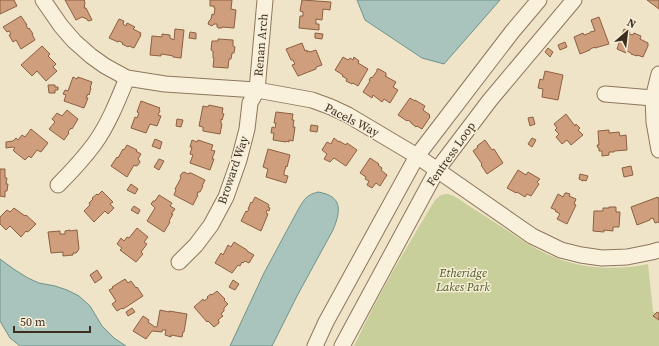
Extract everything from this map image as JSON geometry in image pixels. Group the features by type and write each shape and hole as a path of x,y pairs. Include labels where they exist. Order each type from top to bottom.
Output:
{"street":[{"name":"Pacels Way","path":"44,0 61,26 74,41 105,66 128,78 164,84 257,90 312,100 348,115 417,156 532,236 561,250 602,258 627,257 659,250"},
{"name":"Renan Arch","path":"257,90 265,0"},
{"name":"Fentress Loop","path":"315,346 326,322 417,156 512,32 539,0"},
{"name":"Fentress Loop","path":"342,346 437,170 490,100 574,0"},
{"path":"659,74 653,98 654,122 659,150"},
{"path":"58,185 77,166 96,142 112,114 128,78"},
{"name":"Broward Way","path":"179,262 196,245 211,225 226,197 239,160 245,136 250,103 257,90"},
{"path":"605,94 653,98"}],"green space":[{"name":"Etheridge Lakes Park","path":"445,194 454,196 531,245 559,259 584,266 610,268 622,268 648,264 653,311 659,320 659,346 354,346 383,290 424,218 435,200 441,195"}],"water":[{"path":"357,0 500,0 444,64 422,58 365,20"},
{"path":"318,192 332,197 336,201 338,205 338,217 333,230 272,346 230,346 264,273 299,208 307,197"},
{"path":"0,259 28,278 39,283 67,290 79,296 90,306 102,326 114,338 126,346 20,346 10,338 0,321"}],"building":[{"path":"0,0 14,0 17,6 0,14"},
{"path":"65,0 84,0 84,8 86,8 92,20 88,21 82,17 76,20"},
{"path":"210,0 232,0 231,9 236,10 234,28 218,28 217,24 212,26 208,24 212,14 214,15 215,8 214,6 210,6"},
{"path":"302,0 331,2 330,10 323,9 322,20 316,19 316,24 319,24 319,30 299,28 300,16 303,16 303,12 300,11"},
{"path":"647,0 659,0 659,9"},
{"path":"21,16 28,29 29,28 33,34 35,40 21,49 16,40 13,42 9,35 11,34 9,31 7,32 3,27"},
{"path":"599,17 609,44 595,47 580,54 574,37 583,33 584,35 595,31 591,20"},
{"path":"119,19 124,21 123,24 126,26 127,23 135,27 133,29 141,33 134,48 128,47 119,41 118,42 109,38"},
{"path":"175,29 184,30 181,58 161,54 161,56 150,55 152,36 162,37 162,34 170,35 170,38 174,40"},
{"path":"624,29 630,32 629,34 633,35 634,33 641,36 640,39 648,43 643,57 617,49"},
{"path":"190,32 196,33 196,39 189,38"},
{"path":"315,33 323,34 322,39 315,38"},
{"path":"218,39 233,40 233,46 235,47 234,53 232,53 231,59 229,59 228,68 213,67 214,58 213,51 211,50 212,41 218,41"},
{"path":"565,42 567,47 560,50 558,45"},
{"path":"302,43 305,51 307,50 307,52 316,50 322,65 298,76 292,65 295,64 293,60 291,60 286,49"},
{"path":"42,46 50,54 48,56 56,64 53,67 57,71 46,81 37,71 32,76 21,65"},
{"path":"548,48 553,52 550,57 545,52"},
{"path":"343,57 348,60 350,58 353,60 354,57 359,61 358,63 368,69 358,86 346,81 347,79 342,76 343,75 335,70"},
{"path":"377,69 386,73 385,76 396,82 393,87 398,90 390,103 384,99 382,102 373,95 372,98 363,92"},
{"path":"545,71 563,75 558,100 542,97 543,89 538,88 540,79 543,80"},
{"path":"73,77 77,79 78,77 92,82 84,108 64,101 66,95 63,94 65,90 68,91"},
{"path":"48,85 55,85 55,87 58,87 58,90 55,90 55,93 49,93"},
{"path":"410,98 425,106 423,110 430,115 422,129 417,126 416,127 408,120 407,121 398,115"},
{"path":"141,101 160,108 158,115 161,116 157,126 150,124 146,133 131,128 135,117 137,118 139,113 137,112"},
{"path":"209,105 223,108 222,113 224,114 222,120 221,119 222,124 220,134 203,131 203,127 199,126 203,106 208,107"},
{"path":"67,110 78,119 64,140 49,129 55,122 52,119 57,113 62,116"},
{"path":"276,112 293,114 293,127 295,127 293,141 289,140 289,142 286,142 273,140 274,133 271,133 272,127 275,128 276,123 274,123"},
{"path":"566,114 575,126 576,124 580,128 578,130 583,135 571,145 567,140 562,144 556,137 559,134 555,130 557,128 554,124"},
{"path":"533,117 535,124 530,126 528,118"},
{"path":"177,119 183,120 181,127 176,126"},
{"path":"311,125 318,126 317,132 310,131"},
{"path":"31,129 48,143 41,152 37,150 31,158 29,156 25,160 13,150 15,148 6,148 6,142 13,141 16,138 18,140 22,135 25,137"},
{"path":"609,130 609,133 619,132 620,136 626,135 627,150 609,152 609,155 602,156 602,151 599,151 597,145 599,145 598,131"},
{"path":"334,138 346,145 347,143 357,150 346,166 334,158 330,162 324,159 327,154 322,150 327,142 331,144"},
{"path":"532,138 536,140 532,147 528,144"},
{"path":"155,139 162,142 160,149 152,146"},
{"path":"192,140 197,142 198,140 213,145 211,150 215,151 210,170 190,163 193,155 190,154"},
{"path":"485,140 492,150 494,149 503,163 487,174 473,151"},
{"path":"127,145 137,150 136,151 141,154 138,159 140,162 136,166 134,165 127,177 111,166"},
{"path":"268,149 290,155 284,173 284,175 288,176 286,183 266,177 268,169 263,167"},
{"path":"370,158 379,164 378,165 382,168 381,170 387,175 380,186 376,183 372,188 367,185 369,181 365,179 366,177 360,173"},
{"path":"159,159 164,161 159,170 154,167"},
{"path":"631,166 633,175 624,177 622,168"},
{"path":"0,169 5,169 5,178 7,178 6,184 8,184 7,191 5,191 5,197 0,196"},
{"path":"518,170 526,175 528,172 540,179 537,182 539,184 531,196 527,194 525,197 507,188"},
{"path":"184,172 188,174 191,173 205,180 193,205 174,195 175,189 181,178 180,176"},
{"path":"580,174 588,176 586,181 579,179"},
{"path":"131,184 138,189 135,194 127,190"},
{"path":"102,191 113,202 110,204 114,208 108,214 105,211 94,222 84,211 90,205 89,203 93,199 92,198"},
{"path":"565,193 570,194 569,196 576,199 574,204 576,205 567,224 557,219 560,214 551,208 558,194 563,197"},
{"path":"159,195 172,203 170,206 175,209 171,214 173,214 164,232 147,221 155,208 151,204"},
{"path":"255,197 268,204 268,207 270,208 269,211 267,210 266,213 268,214 261,231 241,221"},
{"path":"658,197 659,222 655,223 653,218 637,225 631,207"},
{"path":"134,206 140,210 138,214 131,210"},
{"path":"616,207 616,212 620,212 619,227 613,227 613,231 593,231 594,211 603,211 603,208"},
{"path":"14,208 25,216 26,215 36,224 29,231 26,231 21,237 10,226 6,230 0,224 0,217 7,210 10,212"},
{"path":"137,228 148,237 144,242 147,244 141,252 143,254 136,262 120,250 122,248 117,244 121,238 124,241 127,237 129,238"},
{"path":"77,230 78,251 73,253 73,255 63,256 63,252 51,253 48,232 60,231 60,234 65,234 65,231"},
{"path":"234,242 254,255 249,263 245,261 243,263 242,262 240,266 238,265 232,273 215,263 221,253 223,255 228,245 231,247"},
{"path":"97,270 102,278 95,283 90,275"},
{"path":"125,279 128,283 131,281 143,296 123,309 122,308 117,311 112,304 116,301 109,290"},
{"path":"233,280 239,284 235,290 229,287"},
{"path":"217,291 228,304 221,314 223,316 218,320 219,323 214,327 208,321 207,322 194,307 203,299 204,301 208,298 207,297"},
{"path":"132,308 135,312 128,316 126,312"},
{"path":"160,310 187,314 182,337 171,335 171,337 165,335 166,330 162,330 162,332 152,331 146,339 133,331 143,316 149,320 148,322 157,327"},
{"path":"657,312 659,313 659,320 653,316"}]}
